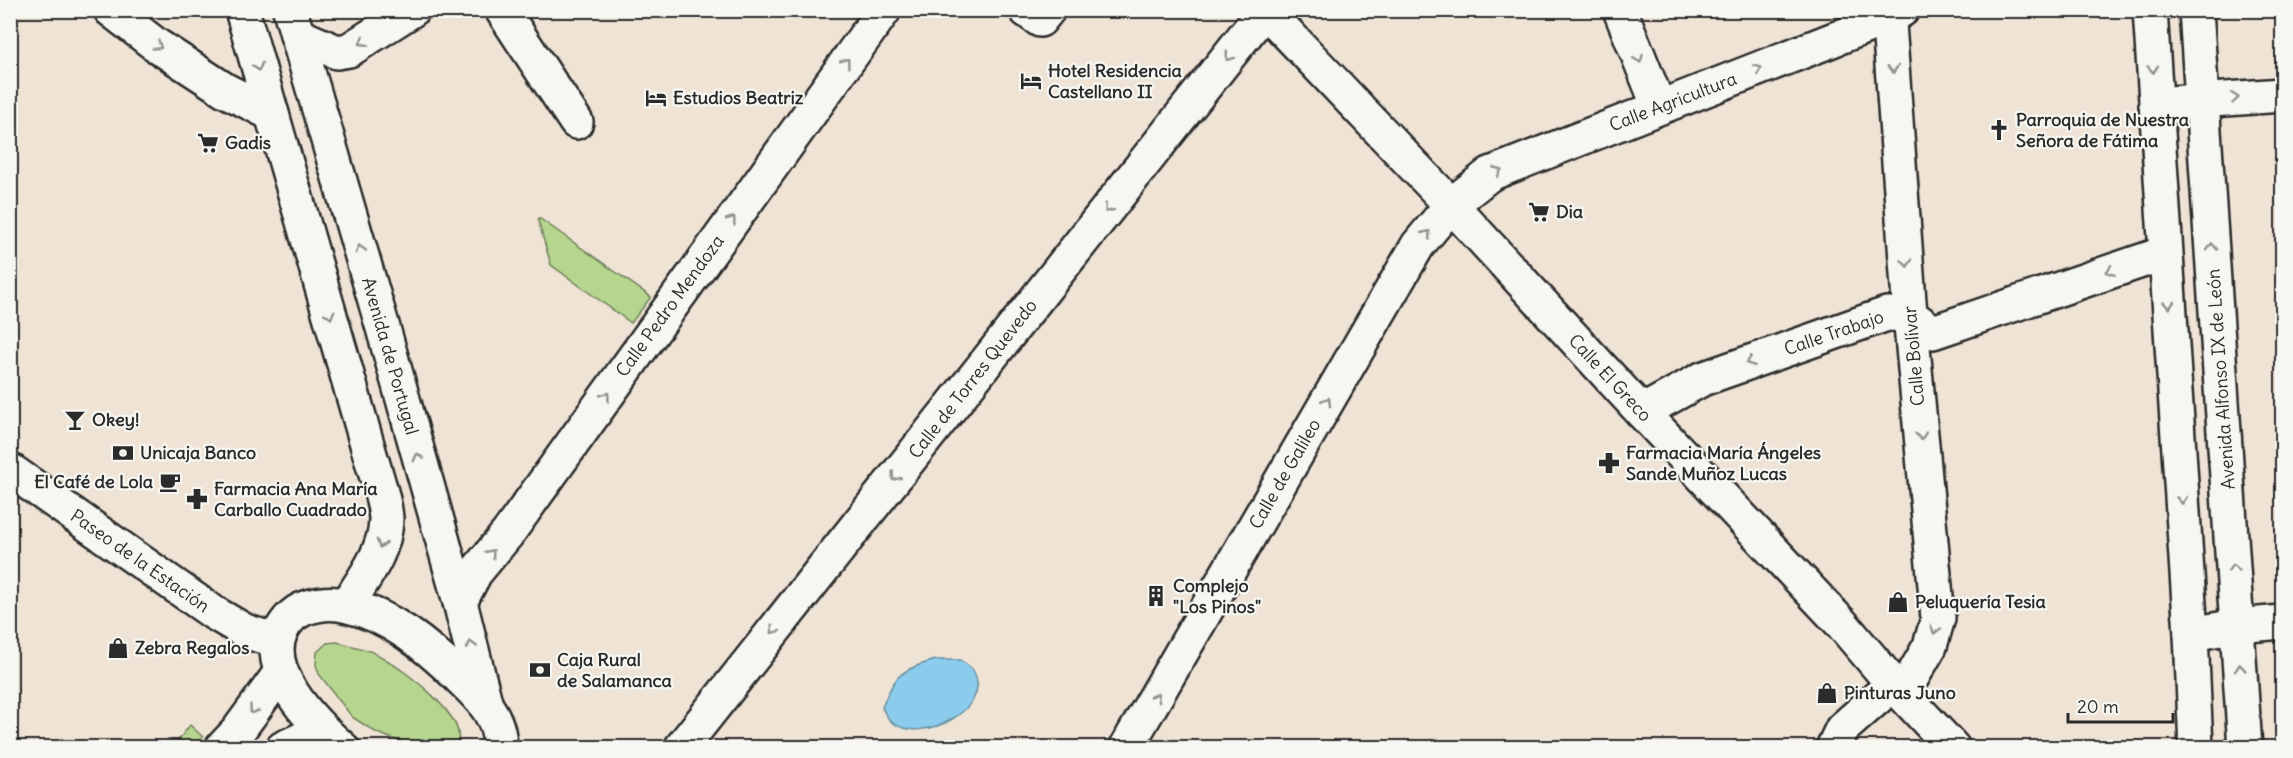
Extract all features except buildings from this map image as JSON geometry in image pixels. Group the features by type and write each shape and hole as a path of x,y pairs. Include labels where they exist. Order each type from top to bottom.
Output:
{"street":[{"path":"111,10 156,45 225,90 272,114"},
{"path":"242,10 369,451 386,519 376,559 346,605"},
{"path":"294,23 337,52 349,50 412,10"},
{"path":"502,10 576,122"},
{"name":"Calle Pedro Mendoza","path":"460,602 475,573 508,533 884,10"},
{"path":"1026,10 1040,20 1048,10"},
{"path":"1620,10 1659,107"},
{"path":"2150,10 2191,634 2196,747"},
{"name":"Avenida Alfonso IX de León","path":"2196,10 2245,747"},
{"name":"Calle El Greco","path":"1265,11 1451,205 1641,412 1842,624 1898,689 1953,747"},
{"name":"Calle de Torres Quevedo","path":"681,747 1265,11"},
{"name":"Calle Agricultura","path":"1451,205 1490,174 1892,13"},
{"name":"Calle Bolívar","path":"1833,747 1842,729 1898,689 1930,646 1938,618 1910,315 1892,13"},
{"name":"Avenida de Portugal","path":"294,23 383,328 460,602 485,702"},
{"path":"2156,104 2283,95"},
{"name":"Calle de Galileo","path":"1126,747 1418,245 1451,205"},
{"name":"Calle Trabajo","path":"1641,412 1702,380 1887,314 1910,315 1933,332 2165,253"},
{"name":"Paseo de la Estación","path":"10,470 278,656"},
{"path":"222,747 238,731 278,656 283,625 295,613 307,607 346,605 406,632 440,659 485,702 497,724 500,747"},
{"path":"2191,634 2237,626 2283,622"},
{"path":"278,656 296,699 332,739"},
{"path":"283,747 332,739"}],"green space":[{"path":"539,218 651,297 631,323 551,265"},
{"path":"337,642 372,652 383,658 430,693 454,722 458,736 455,747 413,746 377,733 352,717 319,674 316,665 317,652 327,643"},
{"path":"190,725 203,737 192,747 173,747"}],"water":[{"path":"936,660 960,660 972,668 977,685 974,698 965,710 937,726 906,729 893,723 882,708 891,687 908,670"}],"place":[{"name":"Hotel Residencia Castellano II","path":"1031,81"},
{"name":"Estudios Beatriz","path":"656,98"},
{"name":"Parroquia de Nuestra Señora de Fátima","path":"1999,130"},
{"name":"Gadis","path":"208,143"},
{"name":"Dia","path":"1539,212"},
{"name":"Okey!","path":"75,420"},
{"name":"Unicaja Banco","path":"123,453"},
{"name":"Farmacia María Ángeles Sande Muñoz Lucas","path":"1609,463"},
{"name":"El Café de Lola","path":"170,482"},
{"name":"Farmacia Ana María Carballo Cuadrado","path":"197,499"},
{"name":"Complejo \"Los Pinos\"","path":"1156,596"},
{"name":"Peluquería Tesia","path":"1898,602"},
{"name":"Zebra Regalos","path":"118,648"},
{"name":"Caja Rural de Salamanca","path":"540,670"},
{"name":"Pinturas Juno","path":"1827,693"}]}
